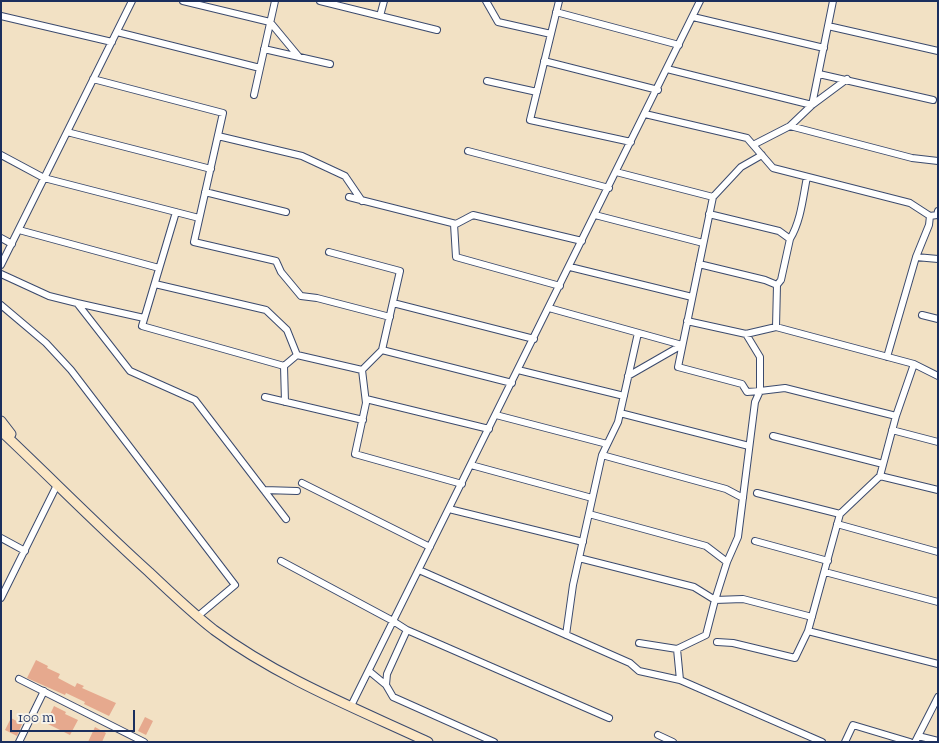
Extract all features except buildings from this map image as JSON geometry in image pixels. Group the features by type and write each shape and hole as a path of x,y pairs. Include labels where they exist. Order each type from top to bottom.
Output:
{"street":[{"path":"1,265 132,1"},
{"path":"183,1 270,22 299,57"},
{"path":"254,95 275,1"},
{"path":"320,1 437,30"},
{"path":"380,16 384,1"},
{"path":"486,1 498,22 551,34"},
{"path":"559,1 530,120 632,142"},
{"path":"352,706 658,90 700,1"},
{"path":"812,105 833,1"},
{"path":"556,12 679,45"},
{"path":"1,16 112,42"},
{"path":"693,17 824,48"},
{"path":"828,26 938,51"},
{"path":"117,32 260,68"},
{"path":"264,49 330,64"},
{"path":"544,62 658,90"},
{"path":"667,69 812,105"},
{"path":"819,74 933,100"},
{"path":"753,145 790,126 812,105 847,79"},
{"path":"93,80 224,113 194,242 276,260 281,272 301,296 317,298 390,317"},
{"path":"486,81 537,92"},
{"path":"645,114 747,138 774,168 910,203 930,216 938,215 938,211"},
{"path":"790,126 912,158 938,161"},
{"path":"67,132 211,169"},
{"path":"218,136 302,156 345,176 363,201"},
{"path":"468,151 609,188"},
{"path":"762,155 741,167 713,197 678,367 742,384 747,392 785,388 896,416"},
{"path":"1,156 44,178 199,218"},
{"path":"616,172 713,197"},
{"path":"776,327 777,285 781,280 790,239 802,206 807,176"},
{"path":"206,192 286,212"},
{"path":"349,197 454,224 473,214 582,241"},
{"path":"176,212 142,326 284,366"},
{"path":"709,214 779,231 790,239"},
{"path":"595,215 703,243"},
{"path":"887,357 916,257 929,225 930,216"},
{"path":"454,224 456,257 560,286"},
{"path":"19,230 159,268"},
{"path":"1,238 12,244"},
{"path":"329,252 400,271 382,350 362,370"},
{"path":"916,257 938,259"},
{"path":"699,264 765,280 777,285"},
{"path":"570,267 692,297"},
{"path":"1,274 49,296 144,318"},
{"path":"154,284 266,310 286,330 297,355"},
{"path":"77,303 130,371 195,400 286,520"},
{"path":"393,303 534,339"},
{"path":"1,305 46,343 71,370 235,585 198,616"},
{"path":"549,308 682,345"},
{"path":"922,315 938,319"},
{"path":"687,321 746,334 776,327 914,364 938,376"},
{"path":"566,635 579,558 602,455 618,422 638,333"},
{"path":"639,643 677,649 706,635 727,562 738,536 755,402 760,391 760,357 746,334"},
{"path":"628,376 682,345"},
{"path":"382,350 512,383"},
{"path":"284,366 297,355"},
{"path":"297,355 362,370"},
{"path":"717,642 734,643 795,658 808,632 840,514 880,476 896,416 914,364"},
{"path":"284,366 285,402"},
{"path":"362,370 366,404 355,454 462,484"},
{"path":"518,370 624,396"},
{"path":"265,397 363,420"},
{"path":"366,399 489,429"},
{"path":"620,413 749,446"},
{"path":"496,415 607,444"},
{"path":"1,422 33,461"},
{"path":"892,430 938,442"},
{"path":"1,431 106,534 214,629 254,656 303,684 428,742"},
{"path":"773,436 883,464"},
{"path":"602,455 726,489 743,498"},
{"path":"471,465 592,498"},
{"path":"880,476 938,490"},
{"path":"302,483 430,547"},
{"path":"1,598 58,485"},
{"path":"264,490 298,491"},
{"path":"757,493 840,514"},
{"path":"449,509 583,542"},
{"path":"589,514 706,546 727,562"},
{"path":"837,524 938,552"},
{"path":"1,538 25,550"},
{"path":"755,541 828,561"},
{"path":"579,558 694,587 715,600 742,599 812,617"},
{"path":"281,561 407,630 609,718"},
{"path":"418,570 630,664 638,671 680,680 822,742"},
{"path":"825,572 938,602"},
{"path":"386,685 386,674 407,630"},
{"path":"808,632 938,664"},
{"path":"677,649 680,680"},
{"path":"369,671 386,685 393,697 494,742"},
{"path":"19,679 144,742"},
{"path":"20,741 44,691"},
{"path":"938,697 917,739 938,741"},
{"path":"845,742 853,725 910,742"},
{"path":"658,735 673,742"}]}
